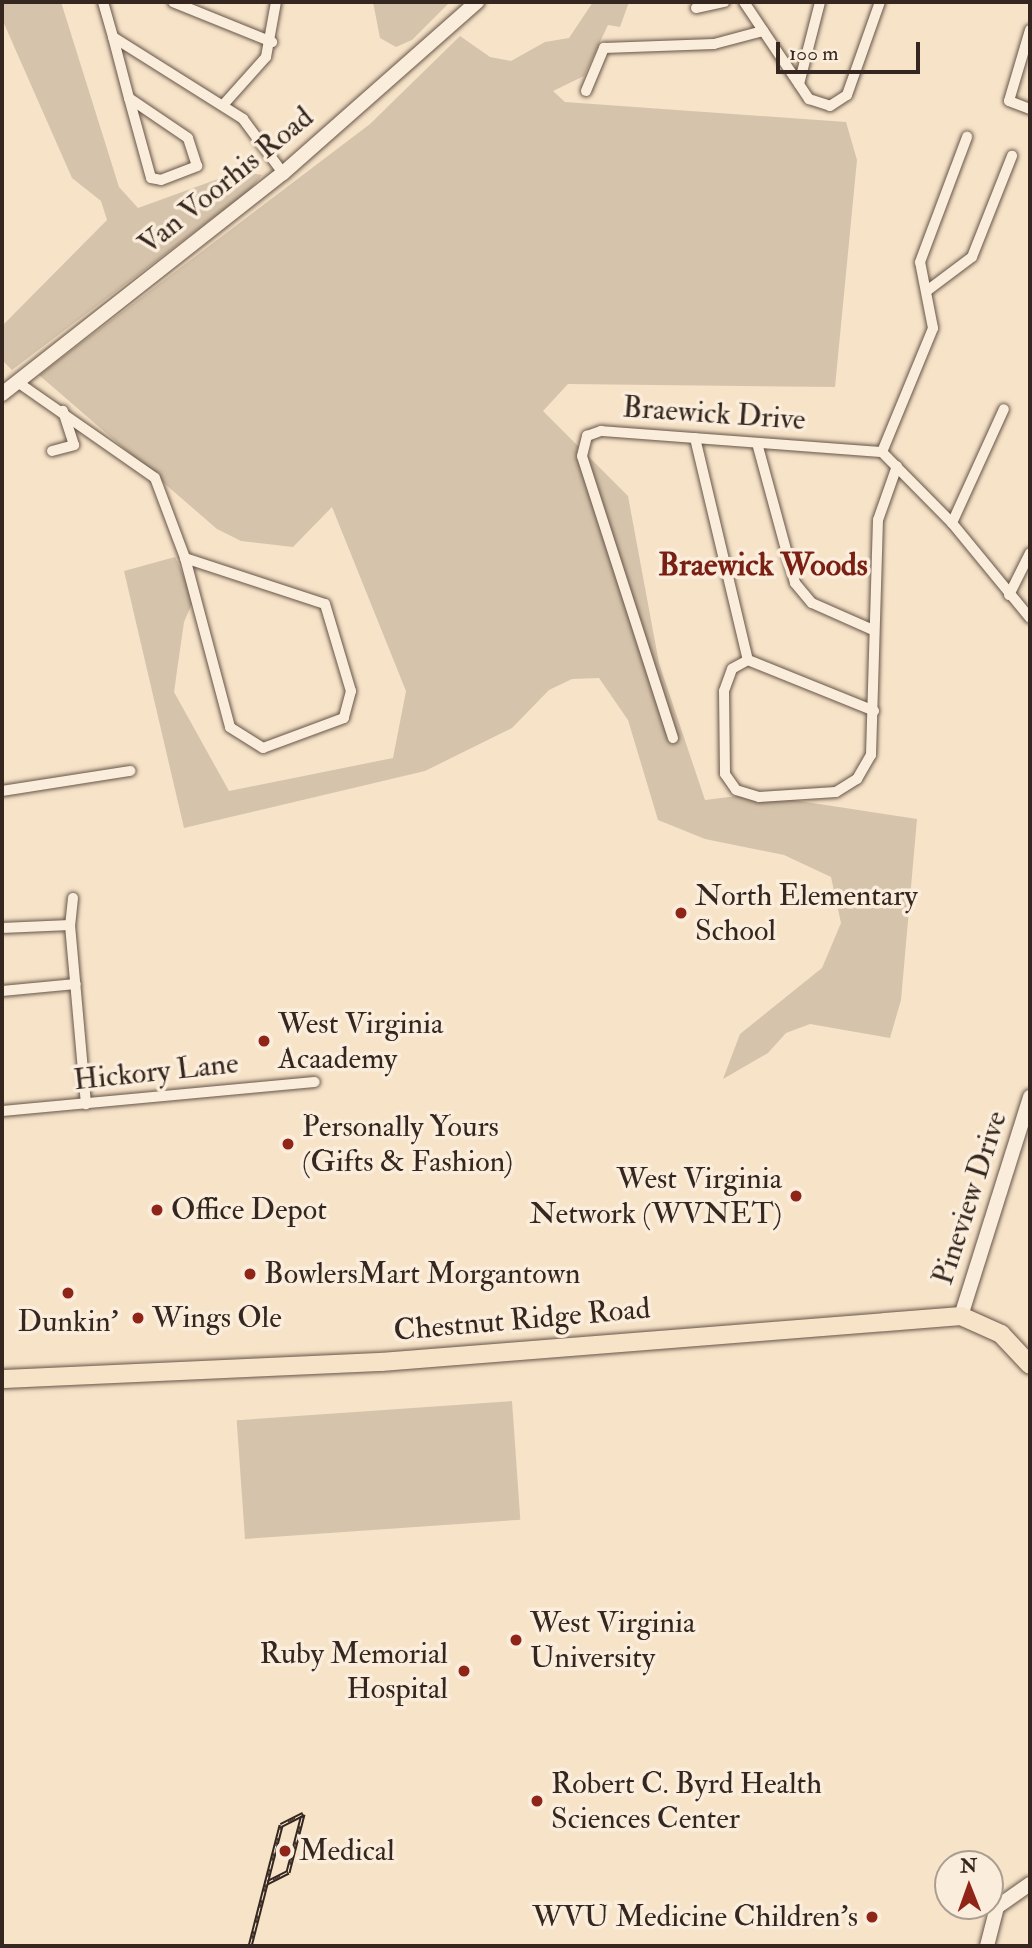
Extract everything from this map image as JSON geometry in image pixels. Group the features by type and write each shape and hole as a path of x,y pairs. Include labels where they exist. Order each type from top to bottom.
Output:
{"main road":[{"name":"Chestnut Ridge Road","path":"2,1379 381,1362 961,1316 1001,1334 1030,1365"}],"street":[{"path":"103,2 113,37 129,98 151,177 161,180 197,166 188,138 129,98"},
{"path":"173,2 272,42"},
{"path":"224,104 253,79 272,42 276,2"},
{"name":"Van Voorhis Road","path":"2,394 283,173 477,2"},
{"path":"696,8 724,2"},
{"path":"744,2 809,99 830,106 847,95 880,2"},
{"path":"799,84 820,2"},
{"path":"1030,30 1009,101 1030,109"},
{"path":"586,91 604,48 714,44 764,31"},
{"path":"113,37 224,104 243,119 283,173"},
{"path":"967,137 920,262 929,290 933,328 882,452 952,523 1030,618"},
{"path":"929,290 972,257 1012,156"},
{"path":"16,381 63,411 155,478 185,558 230,727 264,748 344,718 351,691 325,604 185,558"},
{"path":"952,523 1004,409"},
{"path":"52,451 74,445 63,411"},
{"name":"Braewick Drive","path":"673,738 582,456 587,436 601,431 882,452"},
{"path":"695,438 748,660"},
{"path":"757,443 795,583 813,603 873,630"},
{"path":"874,712 748,660 732,668 724,691 725,774 736,790 759,797 836,792 858,779 871,755 874,712 873,630 878,520 897,466"},
{"path":"1009,594 1030,553"},
{"path":"2,791 130,771"},
{"path":"73,898 70,925 86,1104"},
{"path":"2,928 70,925"},
{"path":"2,991 76,984"},
{"name":"Hickory Lane","path":"2,1111 315,1082"},
{"name":"Pineview Drive","path":"961,1316 1030,1097"},
{"path":"987,1946 997,1907 1030,1884"}],"shaded area":[{"path":"2,2 61,2 119,187 138,208 240,171 262,175 250,190 12,370 2,360 2,326 107,220 101,201 72,178 2,19"},
{"path":"373,2 450,2 412,40 396,47 380,38"},
{"path":"593,2 629,2 620,27 608,25 584,76 553,91 565,102 846,122 857,160 835,387 568,384 543,411 628,496 659,663 705,800 753,794 917,819 901,1000 890,1038 810,1024 786,1033 768,1053 723,1079 740,1034 822,968 841,923 831,877 784,855 705,839 658,820 628,720 599,678 572,679 549,690 512,728 425,771 184,828 124,571 175,557 194,599 184,622 174,692 229,791 393,758 406,691 332,507 293,547 241,541 217,529 39,375 370,124 460,36 490,57 511,61 545,42 569,38"},
{"path":"512,1401 520,1520 245,1539 237,1420"}],"railway":[{"path":"266,1883 288,1872 303,1814"},
{"path":"250,1946 281,1825 303,1814"}],"place":[{"name":"North Elementary School","path":"681,913"},
{"name":"West Virginia Acaademy","path":"264,1041"},
{"name":"Personally Yours (Gifts & Fashion)","path":"288,1144"},
{"name":"West Virginia Network (WVNET)","path":"796,1196"},
{"name":"Office Depot","path":"157,1210"},
{"name":"BowlersMart Morgantown","path":"250,1274"},
{"name":"Dunkin'","path":"68,1293"},
{"name":"Wings Ole","path":"138,1318"},
{"name":"West Virginia University","path":"516,1640"},
{"name":"Ruby Memorial Hospital","path":"464,1671"},
{"name":"Robert C. Byrd Health Sciences Center","path":"537,1801"},
{"name":"Medical","path":"285,1851"},
{"name":"WVU Medicine Children's","path":"872,1917"}],"district":[{"name":"Braewick Woods","path":"763,565"}]}
